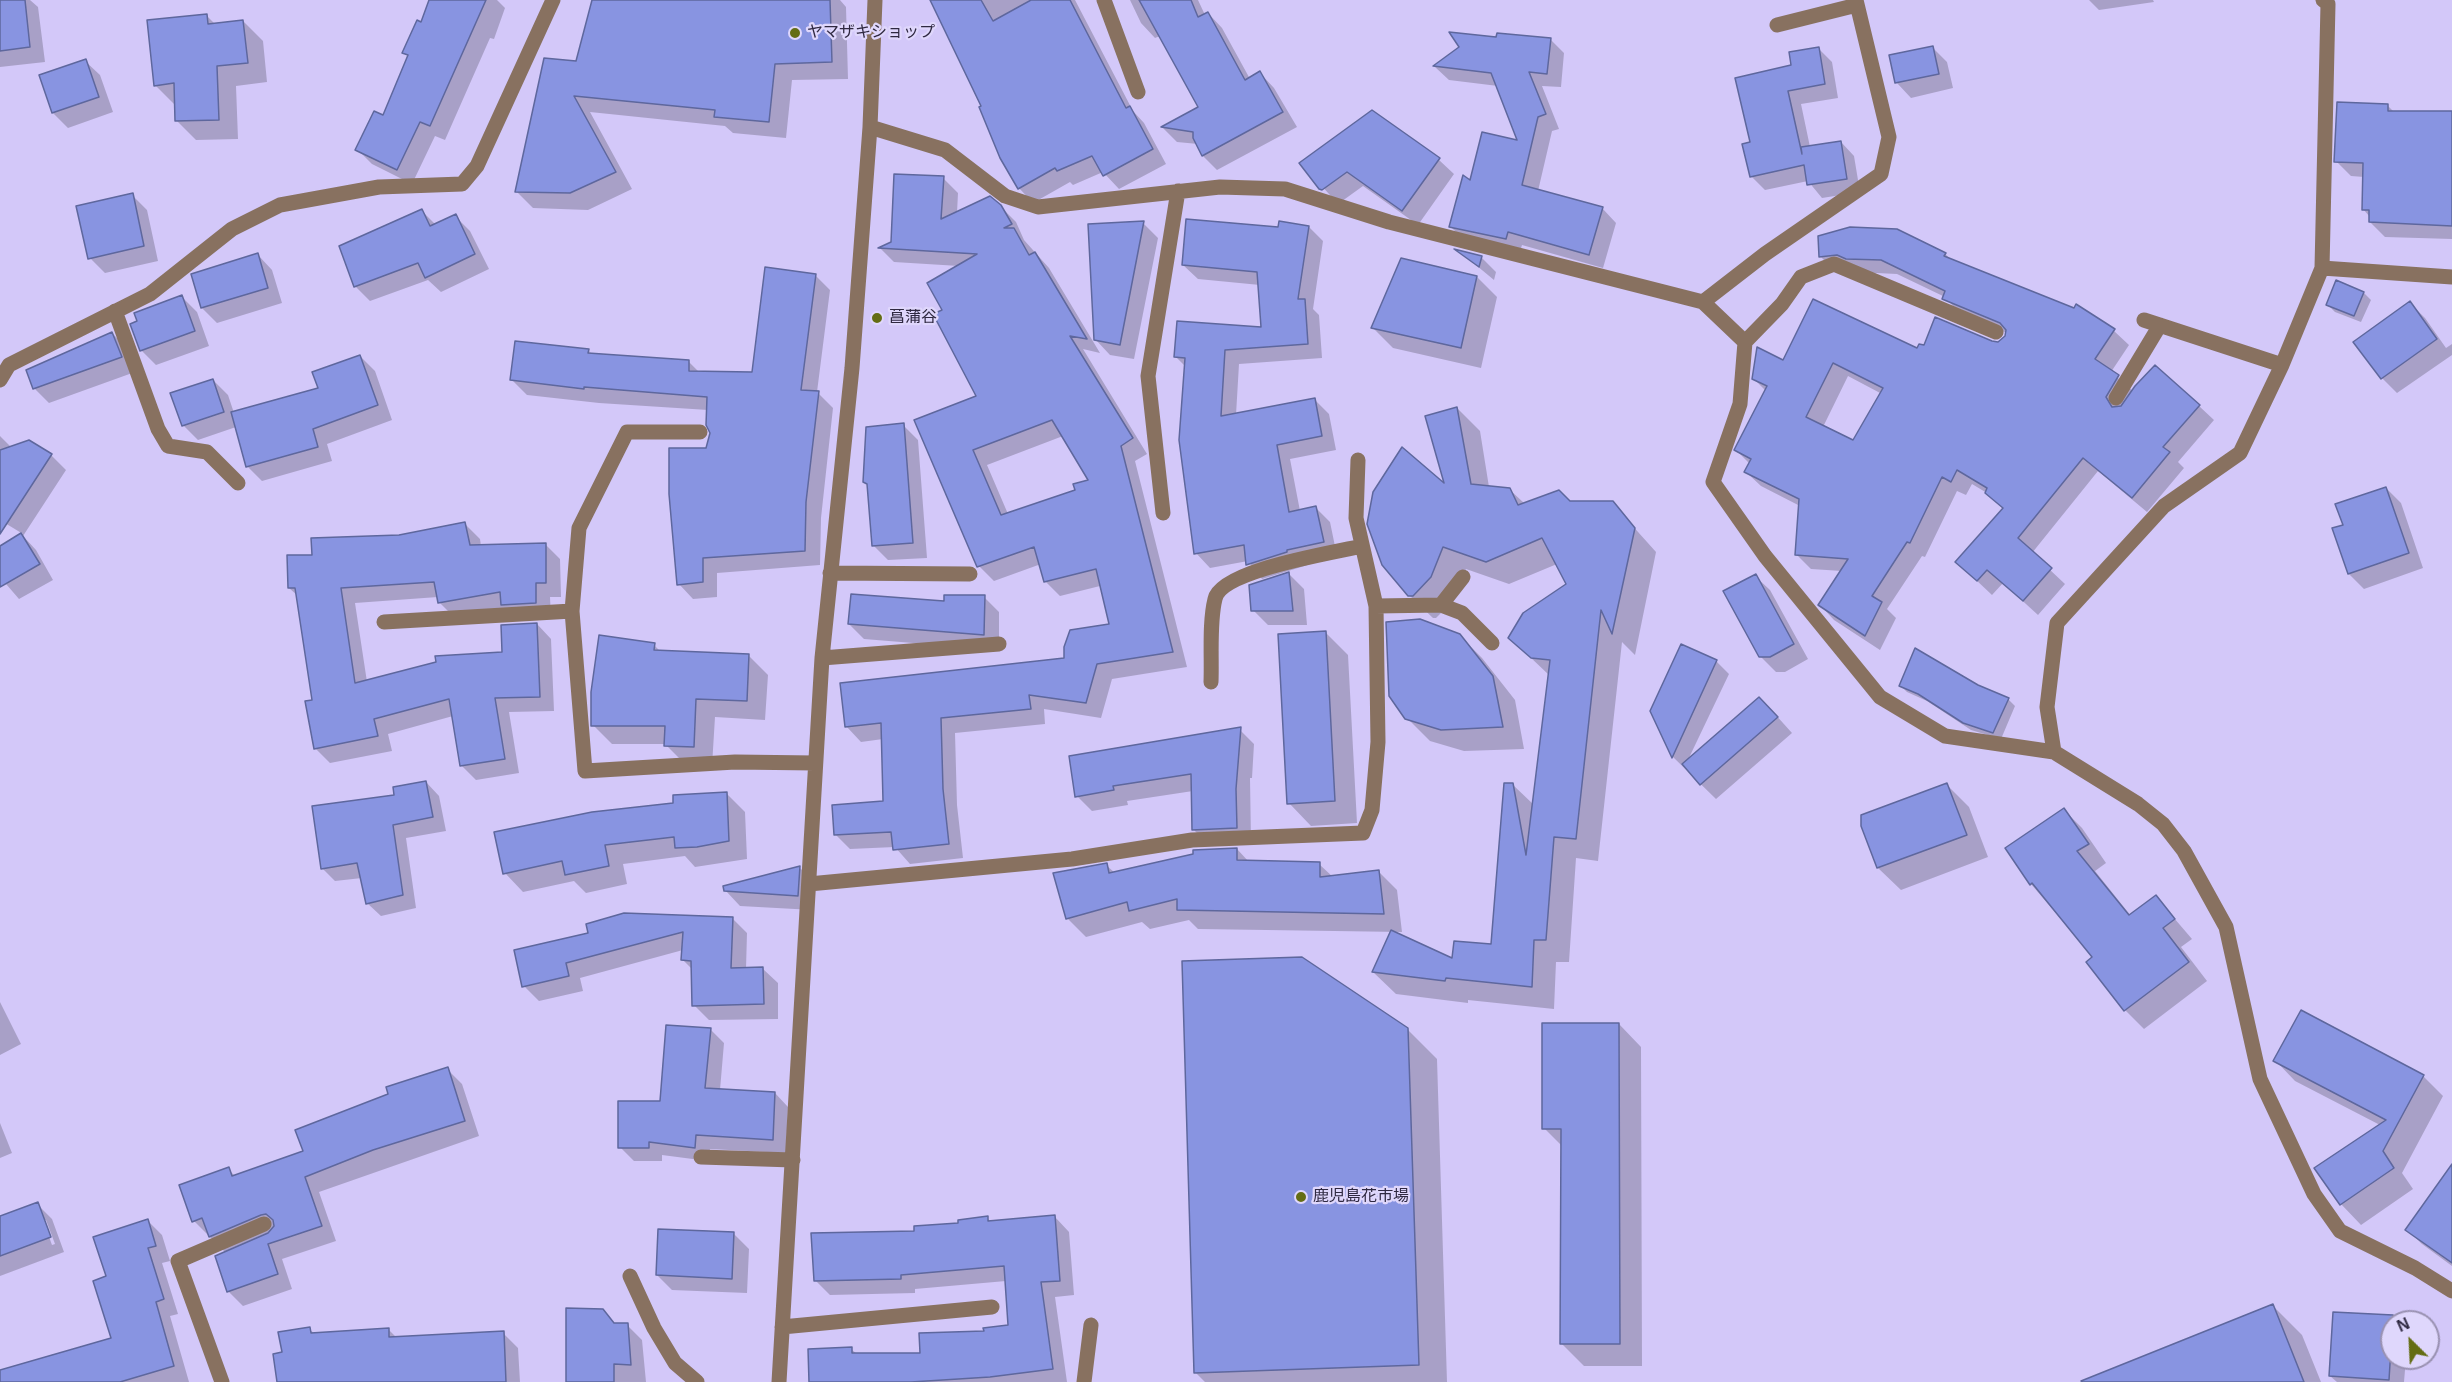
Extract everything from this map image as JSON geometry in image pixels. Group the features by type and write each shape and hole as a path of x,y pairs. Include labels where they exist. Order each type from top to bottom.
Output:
{"street":[{"path":"0,380 9,365 150,294 232,229 280,205 379,187 462,184 477,166 553,0"},
{"path":"778,1382 822,658 852,368 870,127 875,0"},
{"path":"1104,0 1138,92"},
{"path":"2054,752 2047,707 2057,623 2164,506 2240,453 2282,365 2322,268 2328,4 2323,0"},
{"path":"1703,302 1764,254 1881,174 1888,137 1857,2 1777,25"},
{"path":"870,127 945,150 1005,196 1038,207 1220,187 1285,189 1389,222 1703,302 1745,342"},
{"path":"1163,513 1148,376 1178,191"},
{"path":"1996,332 1834,264 1800,277 1782,304 1745,342 1740,404 1713,482 1765,556 1880,697 1946,736 2054,752 2138,804 2163,824 2184,851 2226,927 2260,1079 2314,1194 2340,1231 2415,1268 2452,1291"},
{"path":"2322,268 2452,277"},
{"path":"116,311 158,429 168,446 207,452 238,483"},
{"path":"2144,320 2282,365"},
{"path":"2116,398 2160,325"},
{"path":"700,432 627,432 579,528 572,611 585,771 735,762 815,763"},
{"path":"808,884 1072,859 1192,840 1363,833 1372,810 1378,742 1376,606 1356,518 1358,460"},
{"path":"1211,682 1215,598 1225,584 1266,568 1362,546"},
{"path":"830,573 970,574"},
{"path":"1440,605 1463,577"},
{"path":"1376,606 1440,605 1462,613 1492,643"},
{"path":"384,622 572,611"},
{"path":"822,658 999,644"},
{"path":"701,1157 793,1160"},
{"path":"222,1382 178,1262 264,1224"},
{"path":"630,1276 654,1328 675,1363 697,1382"},
{"path":"782,1327 992,1307"},
{"path":"1084,1382 1091,1325"}],"building":[{"path":"0,0 25,0 30,47 0,51"},
{"path":"429,0 486,0 430,126 420,122 397,170 355,150 374,111 383,115 408,55 402,53 417,20 421,22"},
{"path":"592,0 830,0 832,62 775,64 769,122 714,117 715,110 574,96 616,172 570,193 515,192 544,58 576,61"},
{"path":"930,0 981,0 993,21 1031,0 1070,0 1126,108 1130,106 1153,149 1103,176 1092,156 1057,171 1055,168 1018,189 1000,158 979,107 981,106"},
{"path":"1139,0 1191,0 1198,17 1208,12 1245,80 1260,71 1283,112 1202,156 1193,138 1193,132 1161,127 1198,107"},
{"path":"207,14 208,24 243,20 248,63 217,66 219,120 175,121 174,83 154,86 147,20"},
{"path":"1449,32 1496,37 1497,33 1551,38 1547,74 1529,72 1546,114 1538,117 1522,185 1603,207 1589,255 1508,232 1506,239 1449,227 1463,175 1470,180 1482,132 1517,140 1491,73 1433,66 1459,47"},
{"path":"1933,46 1939,74 1895,83 1889,55"},
{"path":"1819,47 1825,84 1788,91 1802,154 1801,147 1841,141 1847,179 1807,185 1804,165 1750,177 1742,144 1750,142 1735,78 1791,65 1789,52"},
{"path":"86,59 99,97 52,113 39,75"},
{"path":"2337,102 2388,104 2388,111 2452,111 2452,226 2369,222 2369,210 2362,210 2363,163 2334,162"},
{"path":"1372,110 1440,158 1402,211 1347,172 1322,190 1319,189 1299,163"},
{"path":"894,174 944,176 941,219 990,196 1001,205 1012,224 1004,228 1014,228 1029,255 1035,252 1087,339 1070,336 1133,438 1121,446 1173,652 1097,664 1086,703 1029,695 1031,709 941,718 943,789 949,844 893,850 891,832 834,835 832,805 883,801 881,723 845,727 840,683 1064,658 1064,647 1070,630 1109,624 1096,569 1044,582 1034,547 977,567 914,420 976,396 933,314 942,310 927,283 977,254 878,248 891,242","holes":["1052,420 1088,480 1073,484 1075,490 1001,515 973,450"]},
{"path":"133,193 144,246 88,259 76,206"},
{"path":"422,209 430,226 456,214 475,254 425,278 418,263 354,287 339,246"},
{"path":"1186,219 1278,227 1279,221 1309,226 1298,299 1305,299 1308,344 1225,350 1221,416 1315,398 1322,436 1277,445 1289,512 1316,506 1324,542 1287,550 1287,552 1246,565 1244,545 1194,554 1179,440 1185,358 1174,357 1177,321 1261,327 1257,272 1182,265"},
{"path":"1144,221 1120,345 1094,340 1088,224"},
{"path":"1850,227 1897,229 1946,253 1944,256 2074,308 2076,304 2115,329 2095,359 2119,375 2106,397 2112,407 2121,406 2135,386 2155,365 2200,405 2163,447 2170,452 2132,498 2083,458 2018,538 2052,568 2023,601 1987,570 1977,581 1955,562 2003,508 1985,493 1987,488 1957,470 1951,482 1942,477 1910,543 1907,542 1872,596 1882,602 1865,636 1818,605 1848,559 1795,555 1799,499 1744,472 1751,459 1734,450 1767,386 1752,379 1757,347 1783,360 1813,299 1917,348 1919,344 1924,345 1935,317 1992,341 1998,342 2005,336 2006,330 2000,323 1942,299 1945,291 1881,260 1846,259 1837,255 1819,257 1818,236","holes":["1833,363 1883,388 1853,440 1806,417"]},
{"path":"1454,249 1482,256 1479,267"},
{"path":"258,253 268,288 201,308 191,274"},
{"path":"1401,258 1477,276 1461,348 1371,328"},
{"path":"765,267 816,274 801,390 819,391 806,502 805,551 703,558 703,582 677,585 669,494 669,448 706,448 710,433 706,425 707,397 584,387 584,389 510,380 515,341 589,349 588,353 689,360 689,371 752,372"},
{"path":"2336,280 2364,292 2354,316 2326,305"},
{"path":"182,295 195,331 140,351 130,324 137,321 134,313"},
{"path":"2410,301 2437,339 2381,379 2353,342"},
{"path":"112,332 122,357 33,389 26,370"},
{"path":"360,355 378,405 313,429 318,447 246,467 231,412 318,388 312,372"},
{"path":"213,379 224,412 182,426 170,393"},
{"path":"1457,407 1471,484 1510,488 1518,505 1559,490 1570,501 1613,501 1635,528 1612,634 1601,610 1576,839 1554,837 1546,940 1534,940 1532,987 1446,978 1445,981 1372,972 1391,930 1452,958 1454,941 1491,944 1504,783 1513,783 1526,855 1550,660 1531,658 1508,638 1523,613 1566,584 1542,538 1486,562 1443,547 1431,577 1413,596 1408,596 1382,565 1367,524 1373,492 1402,447 1444,483 1425,416"},
{"path":"904,423 913,543 872,546 867,484 863,482 866,427"},
{"path":"29,440 52,454 0,534 0,450"},
{"path":"2386,487 2409,553 2348,574 2332,528 2343,525 2335,504"},
{"path":"465,522 470,545 546,543 546,583 536,583 536,603 501,605 500,592 438,603 434,582 341,588 355,683 436,662 435,656 502,652 501,625 537,623 540,697 495,698 505,759 460,766 449,699 374,719 378,736 314,749 305,701 312,700 295,588 288,588 287,555 312,555 311,538 399,535"},
{"path":"21,533 40,564 0,587 0,546"},
{"path":"1289,572 1293,611 1251,611 1249,585"},
{"path":"1756,574 1794,644 1770,657 1759,657 1723,591"},
{"path":"851,594 944,601 944,595 985,595 984,635 848,624"},
{"path":"1420,619 1460,634 1493,676 1503,727 1441,730 1405,719 1389,696 1386,622"},
{"path":"1326,631 1335,801 1287,804 1278,634"},
{"path":"599,635 655,643 654,650 749,654 747,701 696,699 694,747 664,746 665,726 591,726 591,692"},
{"path":"1681,644 1717,660 1672,758 1650,711"},
{"path":"1915,648 1978,685 2009,698 1993,733 1963,723 1918,694 1899,686"},
{"path":"1759,697 1778,717 1700,785 1682,764"},
{"path":"1241,727 1236,789 1237,828 1192,830 1191,774 1113,786 1114,790 1075,797 1069,756"},
{"path":"426,781 433,817 393,825 403,895 366,904 357,863 321,869 312,806 394,795 393,787"},
{"path":"1947,783 1967,835 1877,868 1861,826 1861,815"},
{"path":"727,792 729,841 697,847 675,848 674,837 605,845 609,866 565,875 562,861 503,874 494,832 592,812 673,803 673,795"},
{"path":"2064,808 2089,844 2077,851 2129,915 2156,895 2175,919 2163,928 2189,962 2124,1011 2086,962 2092,957 2032,883 2030,885 2005,848"},
{"path":"1237,848 1237,860 1320,862 1320,877 1379,870 1384,914 1177,910 1177,899 1129,911 1127,902 1066,919 1053,873 1107,863 1109,873 1193,854 1193,850"},
{"path":"800,866 798,896 724,891 723,886"},
{"path":"624,913 733,917 731,968 763,967 764,1004 692,1006 691,961 681,960 683,932 566,963 569,976 522,987 514,950 588,933 586,924"},
{"name":"鹿児島花市場","path":"1302,957 1408,1028 1419,1365 1194,1373 1182,961"},
{"path":"2301,1010 2424,1075 2383,1151 2394,1168 2340,1205 2314,1168 2386,1120 2273,1061"},
{"path":"1542,1023 1619,1023 1620,1344 1560,1344 1561,1129 1542,1129"},
{"path":"666,1025 711,1028 705,1088 775,1092 773,1140 696,1135 695,1148 649,1142 649,1148 618,1148 618,1101 660,1101"},
{"path":"448,1067 465,1121 373,1150 305,1177 322,1226 268,1244 278,1274 227,1292 215,1256 268,1233 274,1226 273,1220 266,1214 261,1215 209,1237 202,1218 192,1222 179,1185 229,1167 232,1176 303,1151 295,1130 388,1094 386,1087"},
{"path":"2452,1164 2452,1263 2405,1230"},
{"path":"38,1202 51,1237 0,1256 0,1216"},
{"path":"1055,1215 1060,1281 1041,1282 1053,1369 990,1377 911,1382 809,1382 808,1349 852,1347 852,1353 920,1353 919,1333 984,1331 983,1328 1008,1325 1004,1266 901,1275 901,1279 814,1281 811,1233 914,1231 914,1226 958,1223 958,1220 988,1216 988,1221"},
{"path":"148,1219 156,1246 148,1248 164,1299 156,1302 174,1366 120,1382 0,1382 0,1370 111,1338 93,1281 106,1276 93,1237"},
{"path":"658,1229 734,1232 732,1279 656,1275"},
{"path":"2273,1304 2304,1382 2081,1381"},
{"path":"566,1308 603,1309 614,1323 628,1323 631,1365 614,1364 614,1382 566,1382"},
{"path":"2333,1312 2380,1314 2380,1370 2390,1370 2389,1380 2329,1376"},
{"path":"310,1327 311,1333 389,1328 389,1337 504,1331 506,1382 277,1382 273,1354 282,1352 278,1332"}],"place":[{"name":"ヤマザキショップ","path":"795,33"},
{"name":"菖蒲谷","path":"877,318"},
{"name":"鹿児島花市場","path":"1301,1197"}]}
